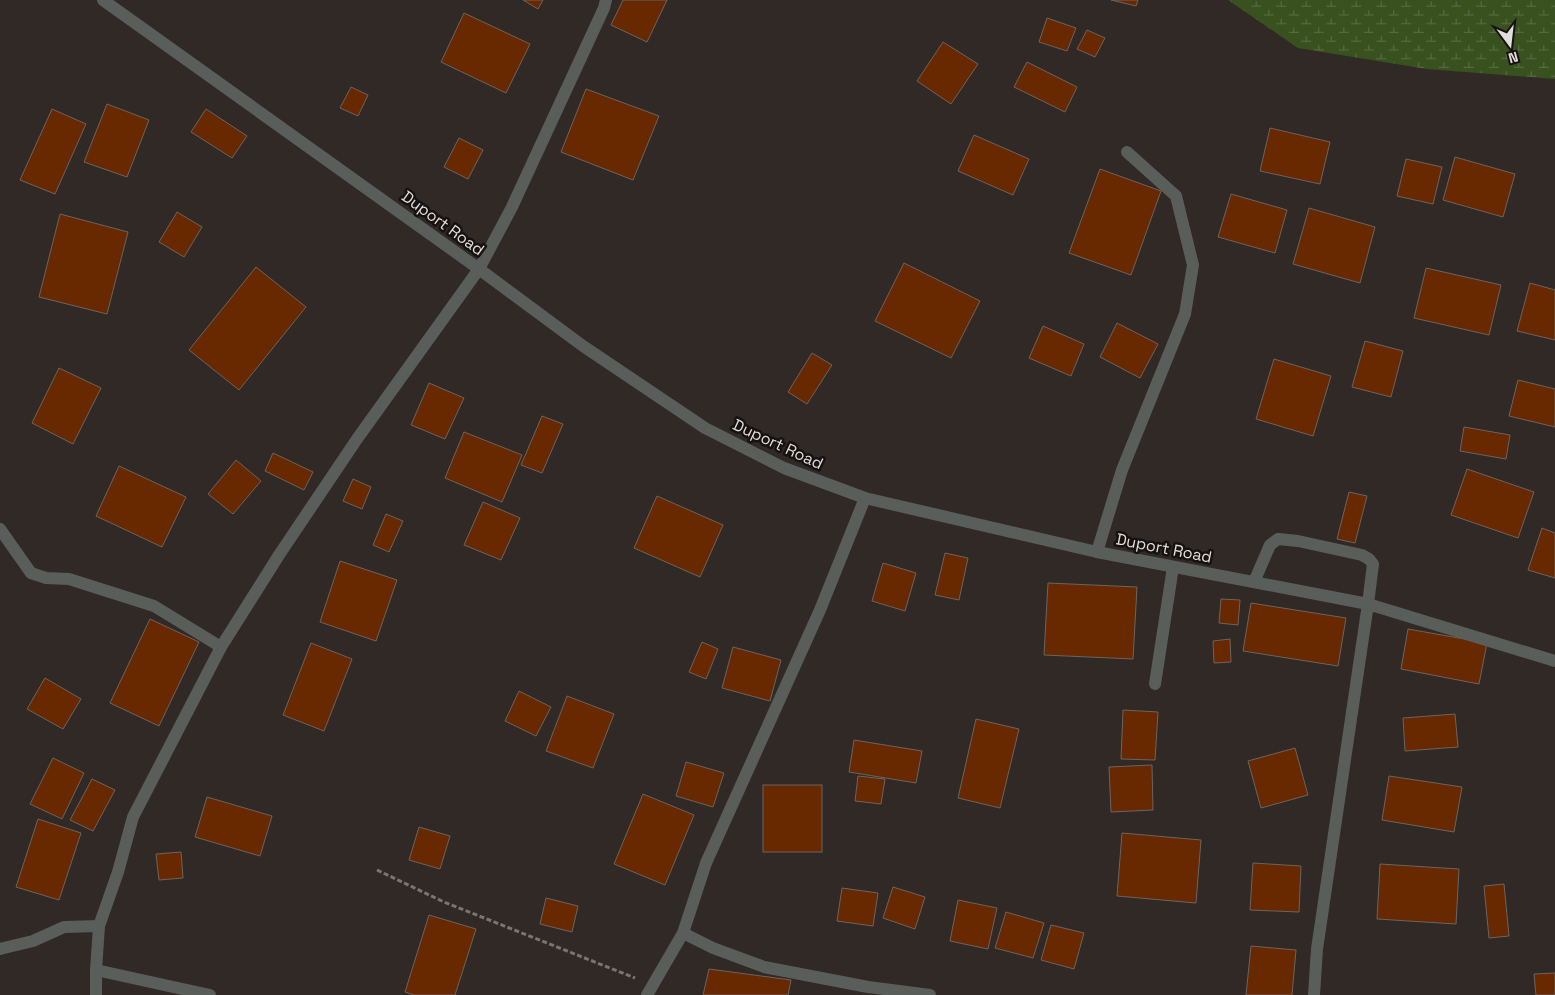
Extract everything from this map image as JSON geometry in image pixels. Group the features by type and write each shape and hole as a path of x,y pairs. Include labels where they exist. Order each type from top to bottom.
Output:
{"street":[{"path":"96,995 98,926 118,872 133,817 221,648 279,555 357,439 479,269 512,207 606,0"},
{"name":"Duport Road","path":"106,1 583,346 705,428 784,468 865,498 1097,552 1368,604 1555,661"},
{"path":"1097,552 1122,470 1185,314 1192,264 1176,196 1127,152"},
{"path":"649,990 683,933 706,864 820,610 865,498"},
{"path":"0,528 31,573 46,578 69,579 154,606 221,648"},
{"path":"1254,582 1270,545 1278,539 1298,541 1362,555 1373,564 1316,949 1314,995"},
{"path":"1155,684 1173,567"},
{"path":"0,948 33,941 64,927 98,926"},
{"path":"683,933 713,948 764,967 868,987 930,995"},
{"path":"96,970 210,995"}],"path":[{"path":"376,870 444,902 649,990"}],"green space":[{"path":"1228,0 1555,0 1555,79 1427,69 1298,48"}],"building":[{"path":"523,0 543,0 538,9"},
{"path":"623,0 667,0 647,42 611,25"},
{"path":"1111,0 1138,0 1136,6"},
{"path":"464,13 530,44 506,93 441,62"},
{"path":"1047,18 1076,28 1067,51 1039,42"},
{"path":"1087,30 1105,38 1095,57 1077,49"},
{"path":"943,42 978,64 951,104 917,81"},
{"path":"1027,62 1077,87 1065,112 1014,87"},
{"path":"351,87 368,95 358,116 340,108"},
{"path":"586,89 659,116 633,180 561,152"},
{"path":"107,104 149,120 127,177 84,162"},
{"path":"52,109 86,124 55,194 20,180"},
{"path":"206,109 247,136 232,158 191,132"},
{"path":"1270,128 1330,142 1320,184 1260,171"},
{"path":"974,135 1029,159 1013,195 958,171"},
{"path":"459,138 483,150 468,179 444,167"},
{"path":"1455,157 1515,174 1503,217 1443,200"},
{"path":"1406,159 1442,167 1433,204 1397,196"},
{"path":"1100,169 1161,191 1131,275 1069,253"},
{"path":"1231,194 1287,210 1275,253 1218,237"},
{"path":"1309,208 1375,227 1360,283 1293,264"},
{"path":"177,212 202,227 184,257 159,242"},
{"path":"60,214 128,232 107,314 39,297"},
{"path":"904,263 980,301 951,358 875,321"},
{"path":"256,267 306,307 239,390 189,350"},
{"path":"1426,268 1501,285 1489,335 1414,318"},
{"path":"1530,283 1555,290 1555,340 1517,331"},
{"path":"1117,323 1158,344 1140,378 1100,357"},
{"path":"1043,326 1084,344 1071,376 1029,358"},
{"path":"1365,341 1403,351 1391,397 1352,387"},
{"path":"812,353 832,365 807,404 788,392"},
{"path":"1274,359 1331,376 1313,436 1256,419"},
{"path":"59,368 101,388 73,444 32,423"},
{"path":"1518,380 1555,389 1555,427 1509,416"},
{"path":"429,383 464,398 445,439 411,425"},
{"path":"542,416 563,424 542,473 521,465"},
{"path":"1464,427 1510,435 1506,459 1460,451"},
{"path":"464,432 522,455 502,502 445,478"},
{"path":"273,453 313,472 304,490 265,471"},
{"path":"236,460 261,481 233,514 208,494"},
{"path":"119,466 186,497 162,547 96,516"},
{"path":"1467,469 1534,492 1518,538 1451,515"},
{"path":"353,479 371,487 362,509 343,501"},
{"path":"1349,492 1367,496 1355,543 1337,539"},
{"path":"657,496 723,525 700,577 634,548"},
{"path":"483,502 520,518 501,560 464,545"},
{"path":"386,514 403,521 389,552 373,545"},
{"path":"1542,528 1555,533 1555,578 1528,570"},
{"path":"945,553 968,558 959,600 935,595"},
{"path":"340,561 397,580 376,641 320,622"},
{"path":"883,563 916,573 905,611 872,601"},
{"path":"1048,583 1137,587 1133,659 1044,655"},
{"path":"1221,599 1240,600 1238,625 1219,623"},
{"path":"1251,603 1346,618 1338,666 1243,651"},
{"path":"150,619 199,642 159,726 110,703"},
{"path":"1408,629 1487,643 1479,684 1401,669"},
{"path":"1230,639 1231,662 1214,663 1213,641"},
{"path":"702,642 718,649 706,679 689,672"},
{"path":"311,643 352,659 324,731 283,715"},
{"path":"733,647 781,660 770,701 722,688"},
{"path":"45,678 81,699 63,729 27,709"},
{"path":"519,691 551,707 536,736 505,721"},
{"path":"567,696 614,714 593,768 546,751"},
{"path":"1123,710 1158,712 1155,760 1121,759"},
{"path":"1455,714 1458,747 1405,751 1403,718"},
{"path":"976,719 1019,729 1000,808 958,798"},
{"path":"854,740 922,751 916,783 849,772"},
{"path":"1295,748 1308,795 1261,808 1248,761"},
{"path":"53,758 84,773 62,819 30,804"},
{"path":"686,762 724,773 713,807 676,796"},
{"path":"1152,765 1153,810 1111,812 1109,767"},
{"path":"858,776 885,779 881,804 855,801"},
{"path":"1389,776 1462,787 1454,832 1382,820"},
{"path":"92,779 115,790 93,831 70,820"},
{"path":"763,785 822,785 822,852 763,852"},
{"path":"643,794 694,815 665,885 614,864"},
{"path":"207,797 272,816 260,856 195,837"},
{"path":"38,819 81,833 59,900 16,887"},
{"path":"419,827 450,836 440,869 409,860"},
{"path":"1122,833 1201,840 1196,903 1117,896"},
{"path":"181,852 183,878 159,880 156,854"},
{"path":"1253,863 1301,866 1299,912 1250,910"},
{"path":"1380,864 1459,869 1456,924 1377,919"},
{"path":"1504,884 1509,936 1489,938 1484,886"},
{"path":"893,887 925,897 915,929 883,918"},
{"path":"842,888 878,893 873,926 837,921"},
{"path":"546,898 578,906 572,932 540,924"},
{"path":"958,900 997,908 988,949 950,941"},
{"path":"1006,912 1044,923 1033,958 995,948"},
{"path":"429,915 476,929 455,995 414,995 405,992"},
{"path":"1051,925 1084,933 1074,969 1041,960"},
{"path":"1251,946 1296,950 1292,995 1246,995"},
{"path":"709,969 791,980 788,995 703,995"},
{"path":"1555,973 1555,995 1536,995 1534,974"}]}
